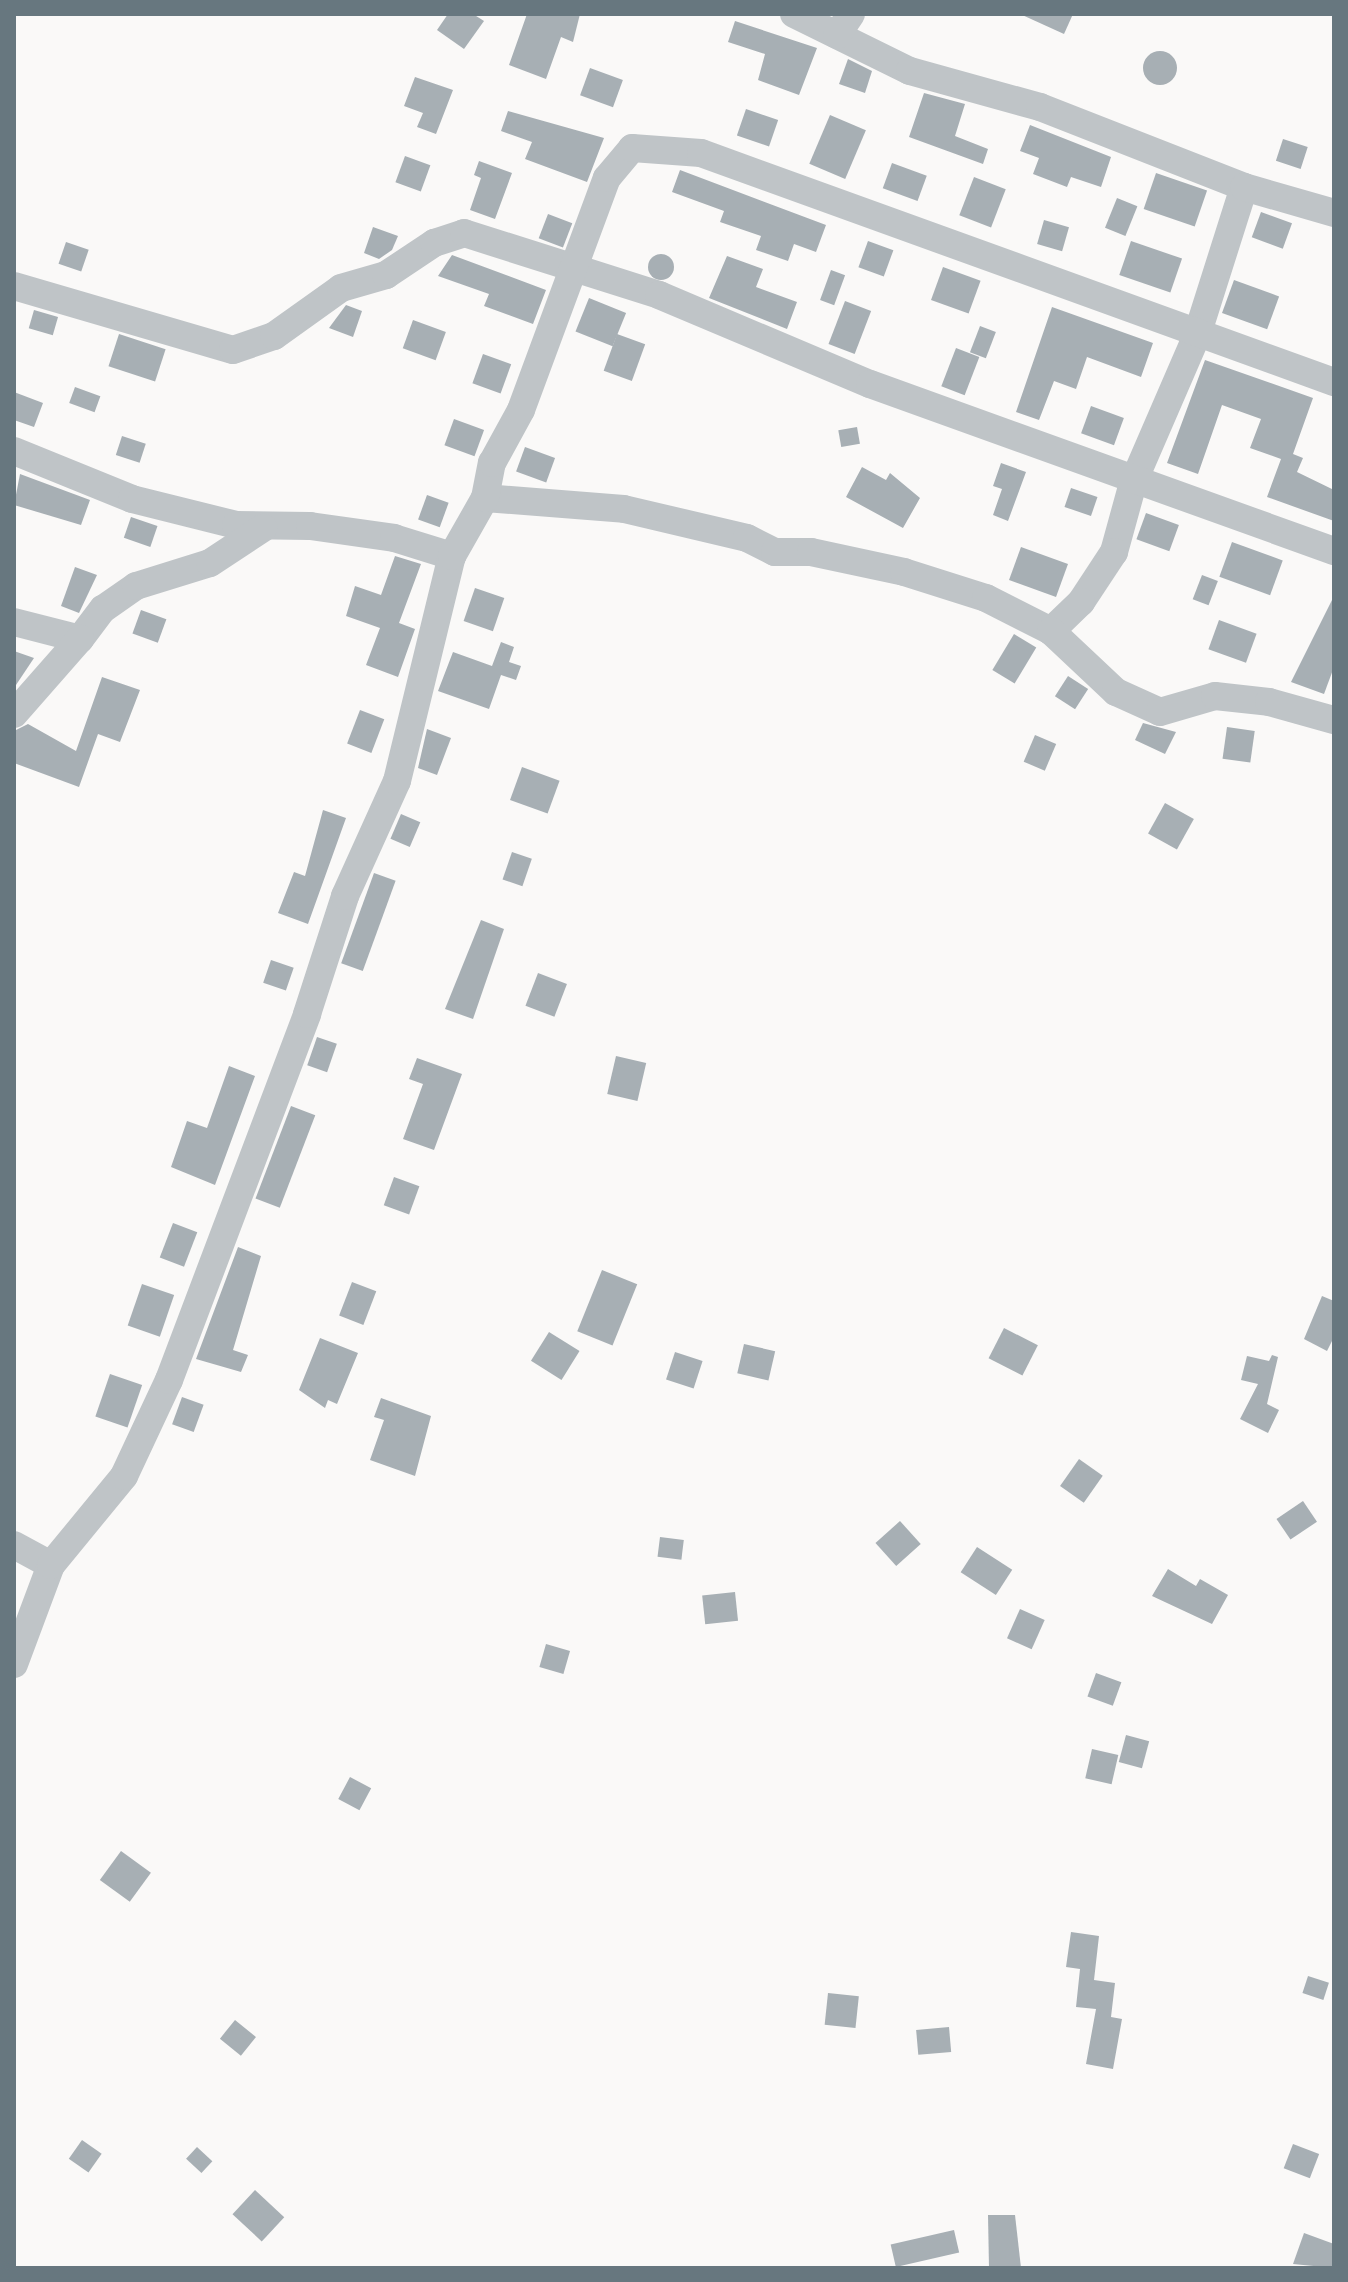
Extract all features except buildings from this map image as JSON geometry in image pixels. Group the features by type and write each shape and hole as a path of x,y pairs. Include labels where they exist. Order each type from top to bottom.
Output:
{"street":[{"path":"794,14 844,24 910,71 1040,107 1244,187 1334,213"},
{"path":"14,1664 51,1565 124,1476 169,1380 307,1014 345,896 397,781 452,556 485,498 492,463 521,410 607,178 632,148 701,153 1197,335 1334,382"},
{"path":"1051,631 1081,602 1114,552 1133,483 1197,335 1244,187"},
{"path":"14,286 233,350 274,336 341,288 386,275 434,243 464,233 576,267 1133,483 1334,551"},
{"path":"14,451 132,499 263,528 310,526 394,538 452,556"},
{"path":"485,498 624,509 747,538 775,552 856,559 986,598 1051,631 1116,692 1160,712 1215,696 1269,702 1334,720"},
{"path":"14,714 103,609 136,586 210,563 263,528"},
{"path":"14,622 80,639"},
{"path":"14,1545 51,1565"}]}
